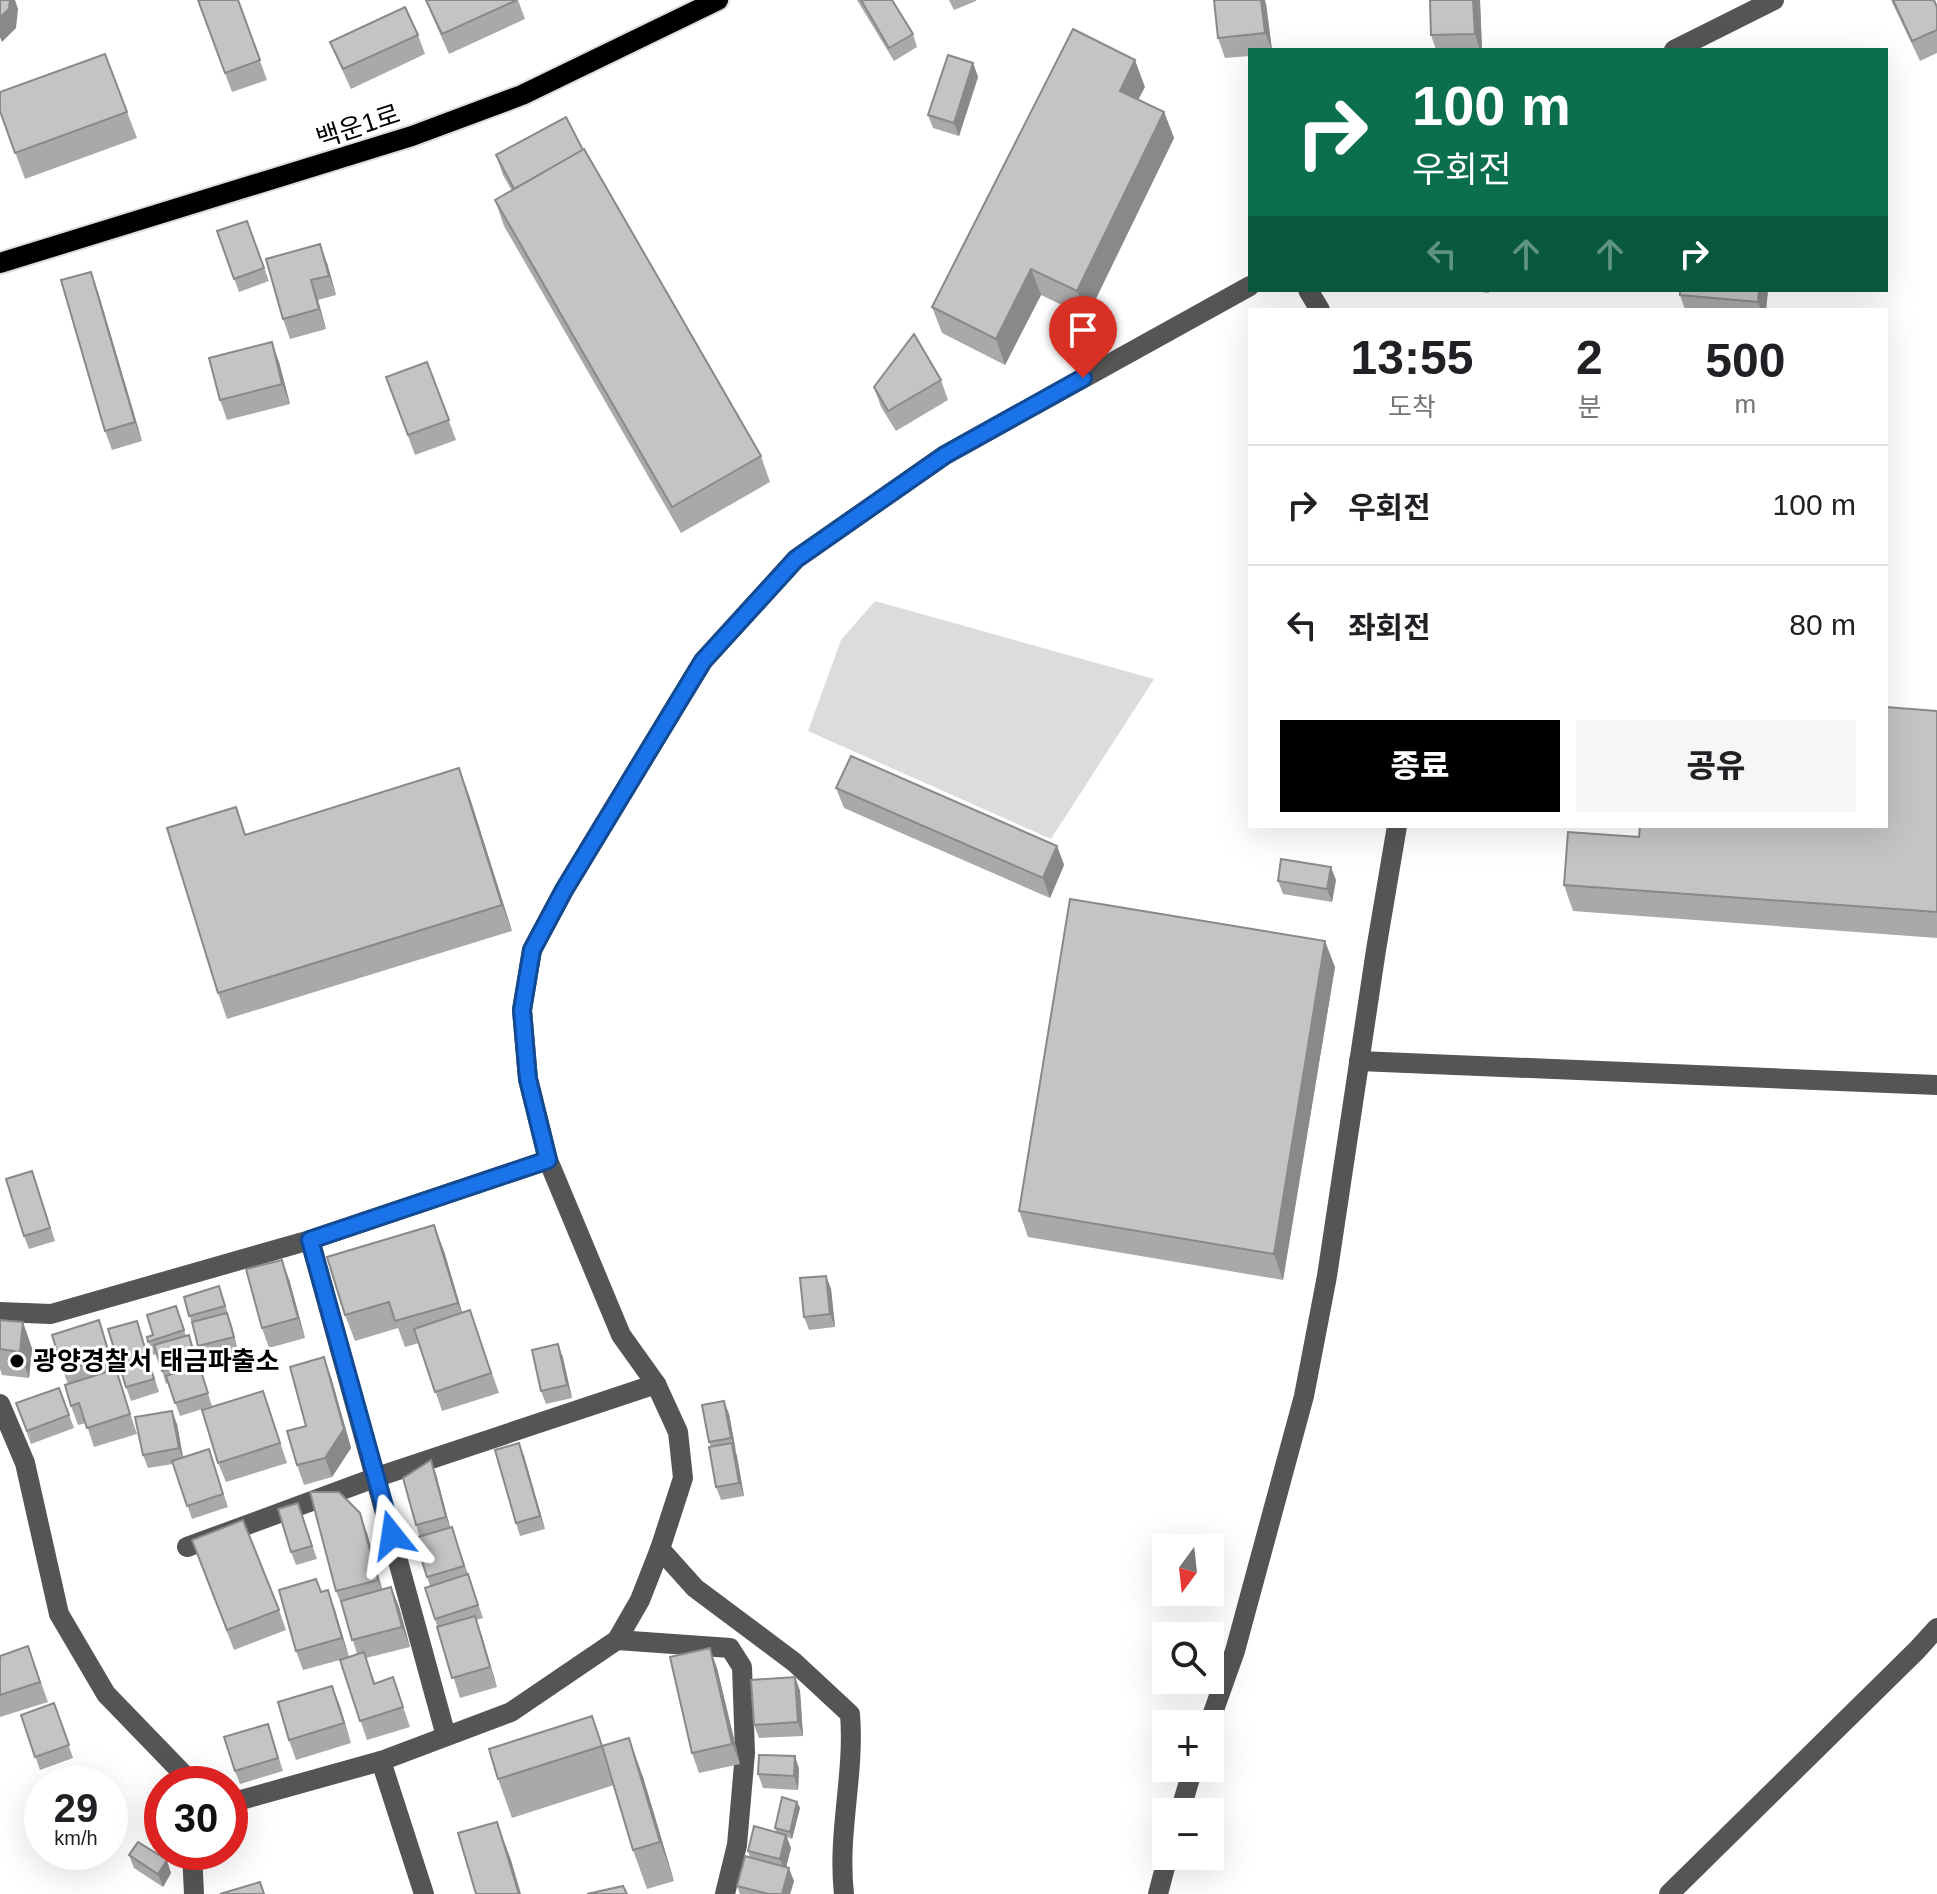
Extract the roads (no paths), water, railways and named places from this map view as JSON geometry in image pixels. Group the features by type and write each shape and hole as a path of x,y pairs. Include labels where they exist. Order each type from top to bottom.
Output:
{"main road":[{"name":"백운1로","path":"0,263 412,136 522,95 718,0"}],"street":[{"path":"1678,48 1774,0"},
{"path":"248,1798 381,1761 511,1712 617,1640 640,1600 683,1478 678,1432 656,1384 621,1335 548,1160 528,1079 522,1010 532,950 564,890 703,661 796,559 945,455 1248,287"},
{"path":"1214,1710 1235,1651 1304,1396 1327,1276 1397,828"},
{"path":"1359,1061 1937,1085"},
{"path":"0,1312 51,1314 310,1240 548,1160"},
{"path":"310,1240 446,1736"},
{"path":"187,1547 377,1477 656,1384"},
{"path":"0,1404 25,1463 59,1614 106,1694 176,1766"},
{"path":"660,1549 695,1588 794,1662 850,1714 852,1741 840,1864 844,1894"},
{"path":"1669,1894 1937,1628"},
{"path":"617,1640 730,1648 742,1667 745,1753 737,1845 725,1894"},
{"path":"381,1761 424,1894"},
{"path":"193,1870 194,1894"},
{"path":"1158,1894 1164,1870"}],"place":[{"name":"광양경찰서 태금파출소","path":"17,1361"}]}
